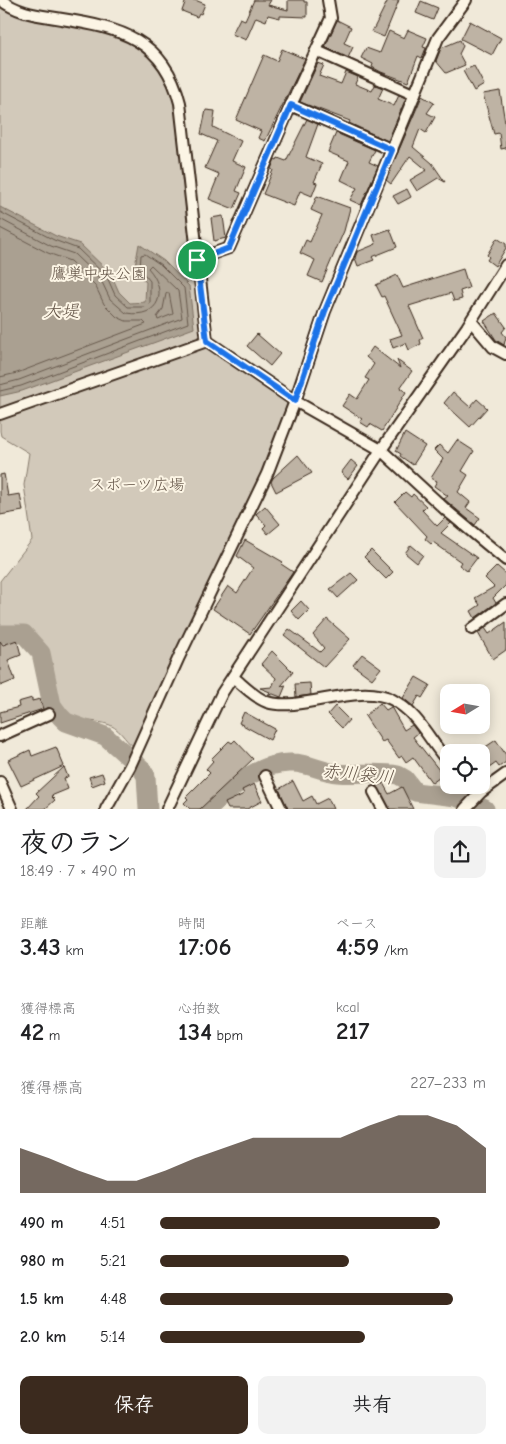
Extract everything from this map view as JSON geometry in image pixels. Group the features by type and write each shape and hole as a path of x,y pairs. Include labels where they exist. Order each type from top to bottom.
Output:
{"street":[{"path":"1,0 14,10 104,26 138,39 167,70 177,89 180,103 207,341 295,401 381,450 447,511 506,560"},
{"path":"197,260 229,248 331,18 328,0"},
{"path":"106,809 130,766 179,657 267,474 295,401 325,311 438,38 466,0"},
{"path":"317,51 415,95"},
{"path":"291,105 392,150"},
{"path":"167,809 213,708 381,450 471,321 506,265"},
{"path":"471,321 493,347 506,354"},
{"path":"0,414 207,341"},
{"path":"472,629 506,604"},
{"path":"233,677 266,702 280,705 344,696 376,695 392,700 415,718 440,751"},
{"path":"0,736 49,714"},
{"path":"465,809 477,796 506,774"},
{"path":"265,776 280,809"},
{"path":"0,782 12,809"},
{"path":"374,792 383,809"}],"green space":[{"path":"0,0 138,39 177,89 207,341 295,401 138,749 110,725 76,719 64,714 55,701 47,661 38,644 24,632 0,628 0,581 32,540 24,485 29,453 1,436 0,431"}],"water":[{"name":"大堤","path":"0,207 56,236 80,244 111,274 119,292 130,303 145,302 146,282 134,272 139,244 164,261 189,286 194,328 22,391 0,396"}],"building":[{"path":"186,0 195,0 205,4 201,14 199,13 197,17 182,11"},
{"path":"254,0 271,0 268,5 288,10 288,0 304,0 304,2 307,2 307,17 280,16 280,18 268,15 266,21 256,17 246,40 232,34 240,18 245,20"},
{"path":"388,0 399,0 384,37 372,32"},
{"path":"421,1 438,8 433,20 416,13"},
{"path":"337,20 351,27 344,43 353,47 348,58 325,47"},
{"path":"470,21 501,38 492,55 461,39"},
{"path":"408,30 427,38 423,47 426,48 422,58 418,56 408,82 381,72 372,67 373,64 361,58 366,48 380,53 389,31 404,38"},
{"path":"460,40 463,46 459,54 465,65 446,73 436,61 441,48"},
{"path":"282,49 305,59 265,141 258,138 261,131 236,120 264,55 277,61"},
{"path":"318,63 324,65 319,76 341,84 346,72 358,77 355,84 372,91 375,85 383,88 378,99 394,106 399,95 406,98 388,141 349,123 350,121 300,102"},
{"path":"474,66 484,85 474,91 463,71"},
{"path":"500,91 506,129 506,148 501,149 499,133 494,134 483,94"},
{"path":"422,96 434,103 427,113 435,117 426,133 420,129 413,147 432,163 445,182 438,178 417,191 410,180 427,170 410,156 391,184 386,180"},
{"path":"206,110 215,111 213,127 241,141 232,161 246,167 236,191 241,193 234,209 209,199 219,174 205,168 217,141 201,134"},
{"path":"307,119 318,124 306,157 322,164 314,182 317,183 312,196 300,191 294,206 263,194 273,170 271,169 275,159 277,160 278,158 286,161"},
{"path":"336,133 375,150 369,162 378,166 361,205 350,200 357,188 341,180 349,161 328,152"},
{"path":"407,189 411,197 398,204 393,196"},
{"path":"317,196 350,208 344,231 322,282 308,276 315,260 300,253 306,240 310,242 322,215 311,210"},
{"path":"223,216 226,238 214,241 211,218"},
{"path":"390,229 397,247 372,257 374,260 358,266 355,258 357,252 376,244 373,235"},
{"path":"497,238 506,244 506,248 495,266 487,260 489,257 487,255"},
{"path":"463,269 469,288 460,291 462,299 454,301 451,293 409,306 423,338 420,340 421,344 409,350 406,343 393,348 390,339 402,335 384,296 382,297 376,285 397,275 403,288"},
{"path":"496,313 506,327 502,332 506,337 504,345 496,340 484,321"},
{"path":"257,334 280,354 270,366 247,346"},
{"path":"373,347 400,368 397,360 412,371 400,388 406,392 382,431 370,424 368,427 360,422 362,419 342,406 350,394 357,399 369,380 365,378 374,364 366,357"},
{"path":"453,392 470,407 477,399 487,408 470,427 444,403"},
{"path":"405,433 425,446 413,465 396,451"},
{"path":"457,440 474,451 462,471 468,475 458,492 470,502 466,508 480,518 475,525 444,499 448,496 434,486 437,481 431,478 443,459 434,450 439,445 448,453"},
{"path":"298,455 312,473 276,492 271,482 273,478"},
{"path":"351,460 358,466 348,479 341,473"},
{"path":"4,474 8,496 20,494 23,511 0,515 0,475"},
{"path":"405,492 411,497 413,494 426,506 422,510 437,526 445,518 451,523 441,533 477,558 467,571 459,565 461,562 433,542 431,544 425,539 427,536 395,502"},
{"path":"265,506 280,524 268,534 263,528 266,525 256,514"},
{"path":"245,540 283,562 281,564 293,572 250,634 213,609 228,586 237,593 253,568 237,556"},
{"path":"411,545 423,555 417,563 405,553"},
{"path":"371,550 393,572 386,579 364,557"},
{"path":"497,566 506,574 506,585 493,598 496,603 475,618 471,611 480,605 475,598 494,587 485,578"},
{"path":"351,573 358,580 338,598 330,589"},
{"path":"301,601 309,610 299,620 291,611"},
{"path":"327,619 350,639 324,667 284,635 289,629 320,652 324,648 313,635"},
{"path":"506,622 506,650 493,659 478,633 485,628 489,634"},
{"path":"17,640 21,655 8,660 15,680 0,686 0,641 3,645"},
{"path":"272,651 293,672 281,686 286,685 281,697 273,694 268,695 270,692 260,688 272,687 276,678 261,664"},
{"path":"362,654 381,668 372,679 353,665"},
{"path":"416,677 430,685 422,698 419,696 413,706 403,698"},
{"path":"310,683 311,695 296,697 295,684"},
{"path":"32,698 32,701 40,699 43,709 0,723 0,712 19,707 18,702"},
{"path":"380,703 386,710 391,707 404,730 412,725 418,733 413,737 440,771 440,777 432,783 413,757 406,762 402,756 399,758 386,740 382,742 365,716"},
{"path":"335,706 349,720 342,728 328,714"},
{"path":"244,712 275,729 270,740 239,723"},
{"path":"235,740 253,759 200,809 190,809 184,803 188,799 186,797 210,773 206,769 213,761 211,759 229,741 232,743"},
{"path":"496,740 506,755 506,762 499,767 496,763 490,767 490,744"},
{"path":"56,747 64,766 21,786 8,760 30,750 32,756"},
{"path":"64,767 68,777 64,778 68,789 51,796 55,800 45,809 27,809 39,796 36,793"},
{"path":"102,773 105,781 92,786 89,777"},
{"path":"293,781 303,801 312,796 316,804 328,798 333,809 288,809 279,789"},
{"path":"383,783 389,794 402,787 413,809 390,809 377,786"},
{"path":"254,784 262,801 247,809 228,809 225,803 244,794 242,790"}],"waterway":[{"name":"赤川袋川","path":"0,634 24,634 41,653 52,705 66,722 105,736 141,768 146,776 148,809"},
{"name":"赤川袋川","path":"207,809 236,785 257,771 281,764 293,763 337,773 383,773 398,775 405,779 415,792 456,797 485,809"}],"route":[{"path":"291,105 392,150 325,311 295,401 207,341 197,260 229,248 291,105"}],"park label":[{"name":"鷹巣中央公園","path":"99,273"},
{"name":"スポーツ広場","path":"137,484"}]}
